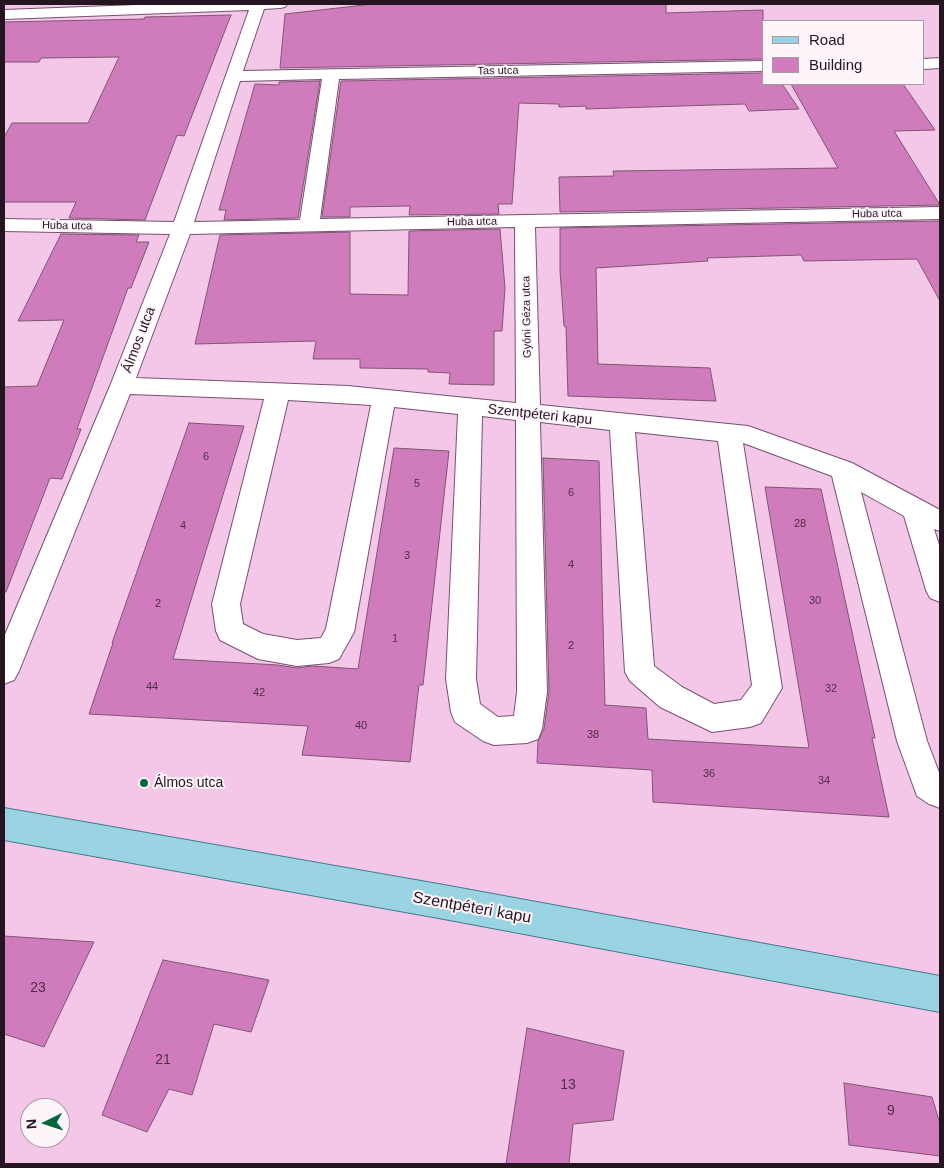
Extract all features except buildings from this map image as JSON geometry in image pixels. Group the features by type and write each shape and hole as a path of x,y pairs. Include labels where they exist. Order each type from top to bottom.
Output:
{"main road":[{"name":"Szentpéteri kapu","path":"4,824 940,994"}],"street":[{"name":"Álmos utca","path":"4,671 122,386 182,228 258,4"},
{"path":"4,14 280,4"},
{"path":"924,64 940,63"},
{"name":"Tas utca","path":"234,76 762,66"},
{"path":"309,225 331,74"},
{"name":"Huba utca","path":"4,225 182,228 940,213"},
{"name":"Gyóni Géza utca","path":"470,407 462,679 466,712 494,732 527,729 532,692 525,221"},
{"name":"Szentpéteri kapu","path":"122,386 348,394 622,424 748,435 843,470 915,510 940,521"},
{"path":"278,391 226,604 230,631 258,646 297,653 329,650 340,632 384,398"},
{"path":"622,424 640,672 671,697 712,718 750,713 767,688 729,433"},
{"path":"843,470 912,741 928,785 940,793"},
{"path":"915,510 940,590"}],"place":[{"name":"Álmos utca","path":"144,783"}]}
